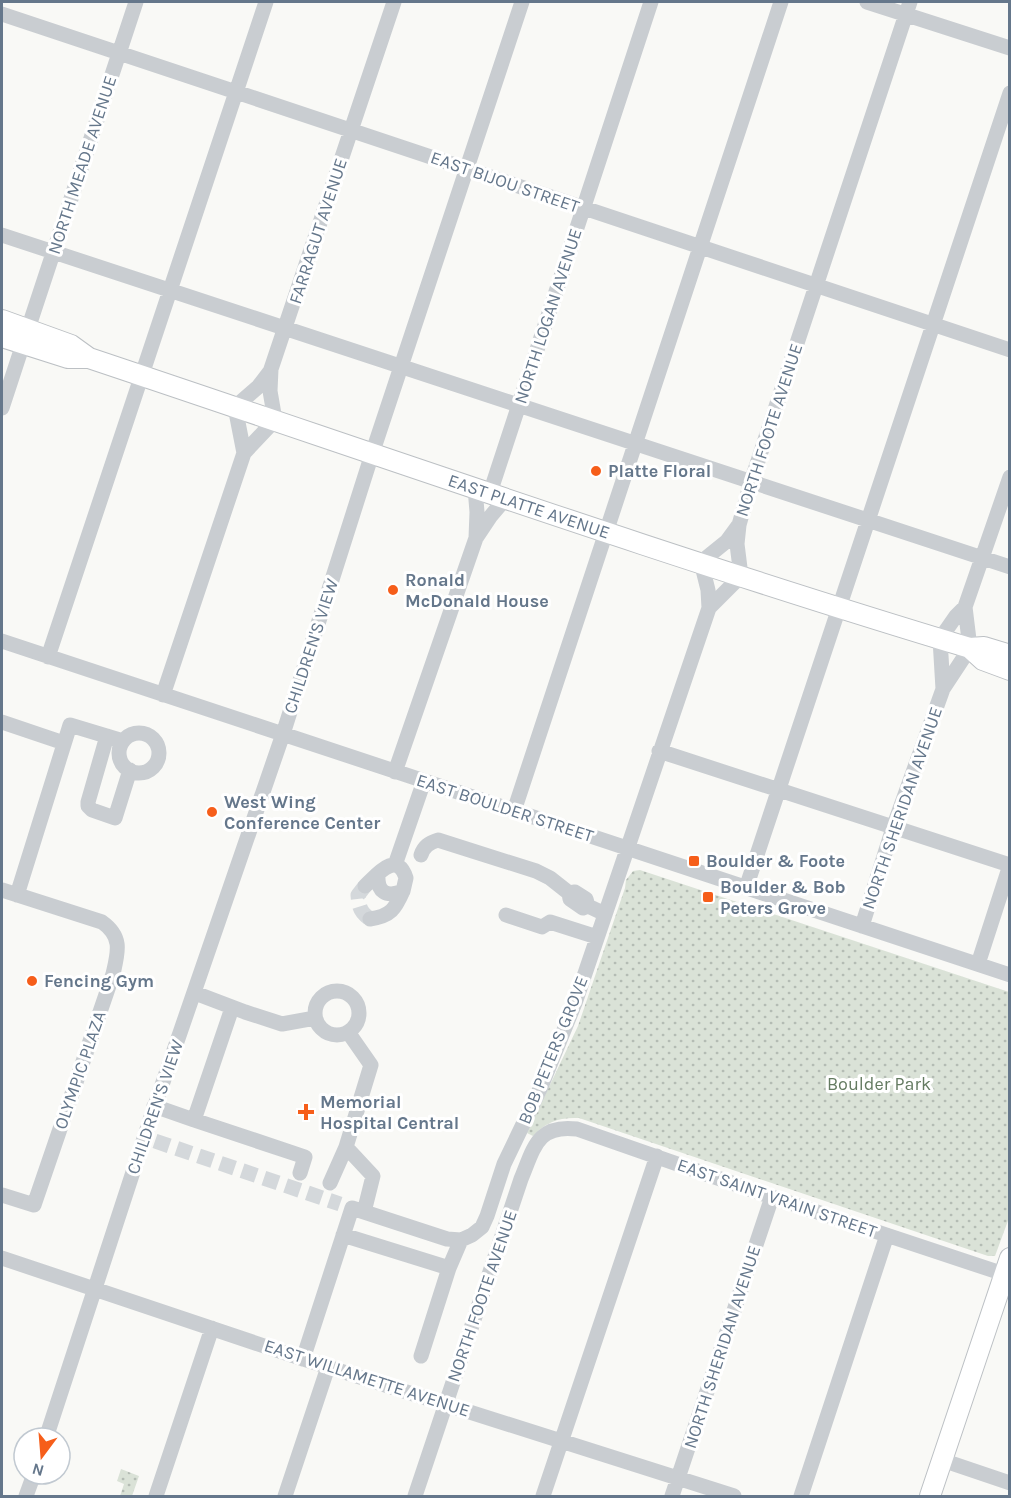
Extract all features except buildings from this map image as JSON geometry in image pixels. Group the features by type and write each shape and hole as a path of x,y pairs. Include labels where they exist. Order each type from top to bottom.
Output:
{"main road":[{"name":"EAST PLATTE AVENUE","path":"2,320 26,336 68,358 89,358 741,576 970,648 984,647 1010,655"},
{"name":"EAST PLATTE AVENUE","path":"2,337 26,336"},
{"name":"EAST PLATTE AVENUE","path":"970,648 983,660 1010,670"},
{"path":"930,1497 1008,1269"}],"street":[{"path":"2,14 6,2"},
{"name":"NORTH MEADE AVENUE","path":"2,408 136,2"},
{"path":"48,657 266,2"},
{"name":"FARRAGUT AVENUE","path":"275,420 270,391 271,369 394,2"},
{"name":"CHILDREN'S VIEW","path":"50,1426 95,1289 116,1242 128,1207 149,1139 154,1106 283,734 372,454 522,2"},
{"name":"NORTH LOGAN AVENUE","path":"396,772 476,538 490,517 490,493 651,2"},
{"path":"514,811 781,2"},
{"path":"867,2 907,8 1010,48"},
{"name":"NORTH FOOTE AVENUE","path":"741,576 737,544 739,525 751,482 907,8"},
{"name":"EAST BIJOU STREET","path":"2,14 1010,350"},
{"path":"746,888 1010,93"},
{"path":"2,235 1010,567"},
{"path":"244,453 235,407 258,387 271,369"},
{"path":"163,695 244,453 275,420"},
{"path":"970,648 965,608 1010,477"},
{"path":"476,538 477,512 490,493"},
{"path":"627,848 709,608 708,590 701,562 727,542 739,525"},
{"path":"709,608 741,576"},
{"path":"940,639 956,616 965,608"},
{"name":"NORTH SHERIDAN AVENUE","path":"940,639 943,689"},
{"name":"EAST BOULDER STREET","path":"2,641 1010,975"},
{"name":"NORTH SHERIDAN AVENUE","path":"862,926 893,828 943,689 970,648"},
{"path":"2,722 64,743"},
{"path":"17,895 70,725 123,741"},
{"path":"141,733 148,735 158,745 158,758 150,769 137,772 130,770 120,757 120,746 128,736 141,733"},
{"path":"107,736 88,807 115,818 130,770"},
{"path":"659,751 1010,865 978,964"},
{"path":"395,866 424,781"},
{"path":"421,855 430,842 438,840 536,871 570,893 575,892 586,900 588,906 605,914"},
{"name":"BOB PETERS GROVE","path":"461,1240 482,1227 487,1216 504,1164 541,1087 575,1003 627,848"},
{"path":"365,886 384,867 395,866 402,869 406,878 403,891 390,913 370,919"},
{"path":"378,874 377,883 382,891 391,894 403,891"},
{"name":"OLYMPIC PLAZA","path":"2,890 102,922 111,929 117,940 118,953 113,974 34,1205 2,1195"},
{"path":"506,915 542,927 550,922 597,938"},
{"path":"332,992 345,993 356,1002 359,1015 357,1022 348,1032 328,1034 317,1024 316,1004 320,998 332,992"},
{"path":"195,993 232,1008 282,1023 315,1018"},
{"path":"194,1120 232,1008"},
{"path":"330,1183 346,1147 371,1065 348,1032"},
{"path":"154,1106 305,1157 300,1173"},
{"name":"EAST SAINT VRAIN STREET","path":"545,1133 562,1127 577,1129 887,1235 1008,1269"},
{"name":"NORTH FOOTE AVENUE","path":"415,1497 521,1179 534,1148 545,1133"},
{"path":"303,1359 352,1208 373,1176 346,1147"},
{"path":"543,1497 657,1156"},
{"name":"NORTH SHERIDAN AVENUE","path":"672,1497 772,1197"},
{"path":"352,1208 447,1239 461,1240 449,1268 421,1356"},
{"path":"343,1234 449,1268"},
{"path":"801,1497 887,1235"},
{"name":"EAST WILLAMETTE AVENUE","path":"2,1258 303,1359 562,1440 734,1497"},
{"path":"156,1497 212,1328"},
{"path":"285,1497 328,1367"},
{"path":"942,1460 1010,1483"}],"green space":[{"name":"Boulder Park","path":"640,870 1009,992 1009,1218 995,1256 988,1256 579,1118 553,1121 533,1136 527,1133 578,1026 626,880 633,871"},
{"path":"121,1469 139,1476 132,1496 120,1496 124,1484 117,1481"}],"tunnel":[{"path":"365,886 358,895 359,903 364,914 370,919"},
{"path":"155,1141 340,1204"}],"place":[{"name":"Platte Floral","path":"596,471"},
{"name":"Ronald McDonald House","path":"393,590"},
{"name":"West Wing Conference Center","path":"212,812"},
{"name":"Boulder & Foote","path":"694,861"},
{"name":"Boulder & Bob Peters Grove","path":"708,897"},
{"name":"Fencing Gym","path":"32,981"},
{"name":"Memorial Hospital Central","path":"306,1112"}]}
